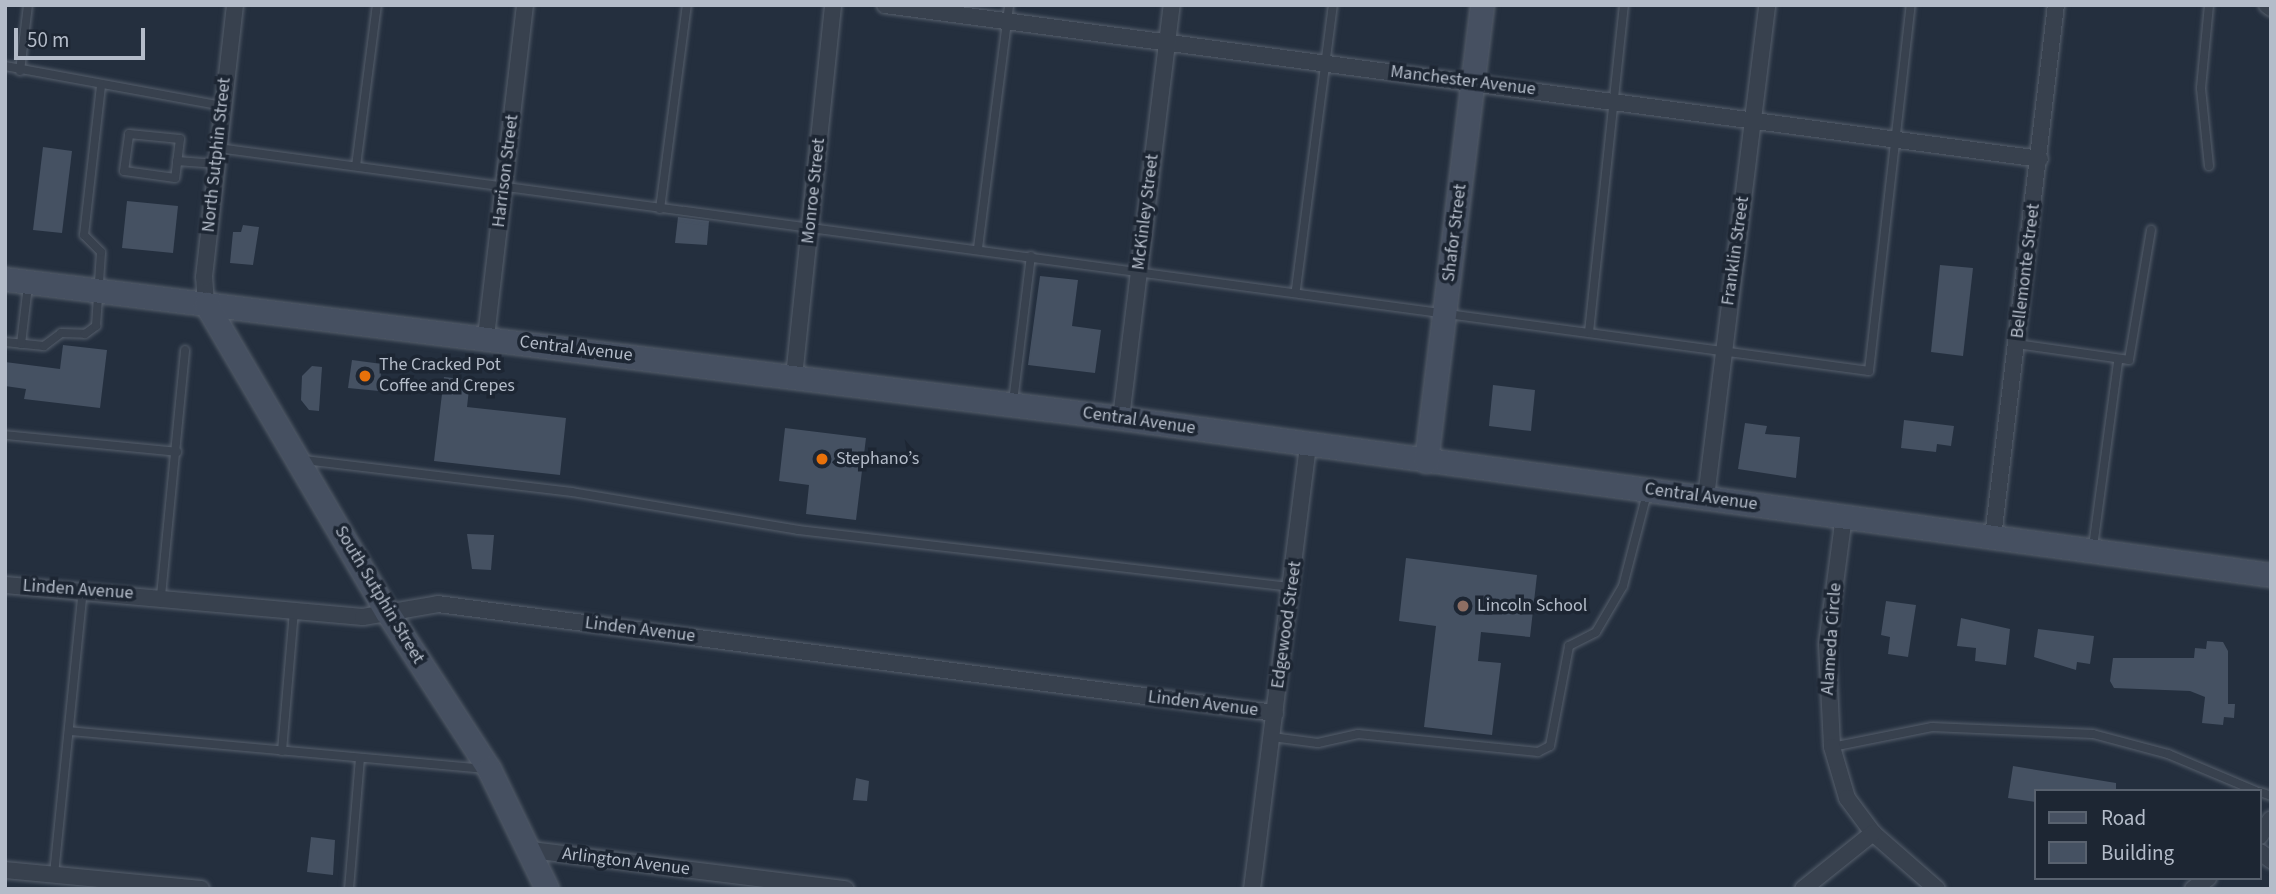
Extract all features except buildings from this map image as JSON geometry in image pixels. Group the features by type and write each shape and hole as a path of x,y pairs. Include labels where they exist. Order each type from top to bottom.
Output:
{"street":[{"name":"North Sutphin Street","path":"206,304 217,156 235,5"},
{"name":"Harrison Street","path":"486,337 525,5"},
{"name":"Monroe Street","path":"794,377 833,5"},
{"name":"Manchester Avenue","path":"885,5 1007,23 1168,40 1326,64 1895,135 2040,159"},
{"name":"McKinley Street","path":"1121,418 1172,5"},
{"name":"Shafor Street","path":"1426,461 1482,5"},
{"name":"Franklin Street","path":"1706,497 1755,119 1767,5"},
{"name":"Bellemonte Street","path":"1993,537 2040,159 2056,5"},
{"name":"Central Avenue","path":"17,280 1121,418 2271,575"},
{"name":"South Sutphin Street","path":"206,304 387,612 489,769 531,850 547,889"},
{"name":"Edgewood Street","path":"1252,889 1293,588 1308,444"},
{"name":"Alameda Circle","path":"1844,516 1827,644 1832,747 1847,797 1873,833 1937,889"},
{"name":"Linden Avenue","path":"5,585 161,596 363,617 438,604 1275,713"},
{"path":"1803,889 1873,833"},
{"name":"Arlington Avenue","path":"531,850 846,889"},
{"path":"5,870 201,889"}],"lane":[{"path":"20,71 28,5"},
{"path":"356,166 377,5"},
{"path":"660,209 687,5"},
{"path":"978,248 1009,5"},
{"path":"1296,289 1333,5"},
{"path":"1588,332 1624,5"},
{"path":"177,161 217,156 356,166 810,229 1296,289 1869,371 1911,5"},
{"path":"2209,5 2201,88 2209,166"},
{"path":"5,66 20,71 223,106"},
{"path":"5,342 44,346 61,333 85,334 96,326 101,252 84,234 101,85"},
{"path":"129,134 180,139 177,161 175,178 124,171 129,134"},
{"path":"2017,344 2118,363 2135,351 2151,230"},
{"path":"1013,404 1031,256"},
{"path":"17,280 21,344"},
{"path":"161,596 185,350"},
{"path":"2093,551 2118,363"},
{"path":"5,435 177,452"},
{"path":"297,459 572,492 798,530 1293,588"},
{"path":"1272,737 1318,743 1358,734 1538,752 1550,746 1569,646 1596,632 1623,586 1648,490"},
{"path":"54,874 83,590"},
{"path":"282,751 294,609"},
{"path":"1832,747 1931,727 2081,733 2168,754 2251,789"},
{"path":"69,731 489,769"},
{"path":"349,889 360,758"}],"place":[{"name":"The Cracked Pot Coffee and Crepes","path":"365,376"},
{"name":"Stephano’s","path":"822,459"},
{"name":"Lincoln School","path":"1463,606"}]}
